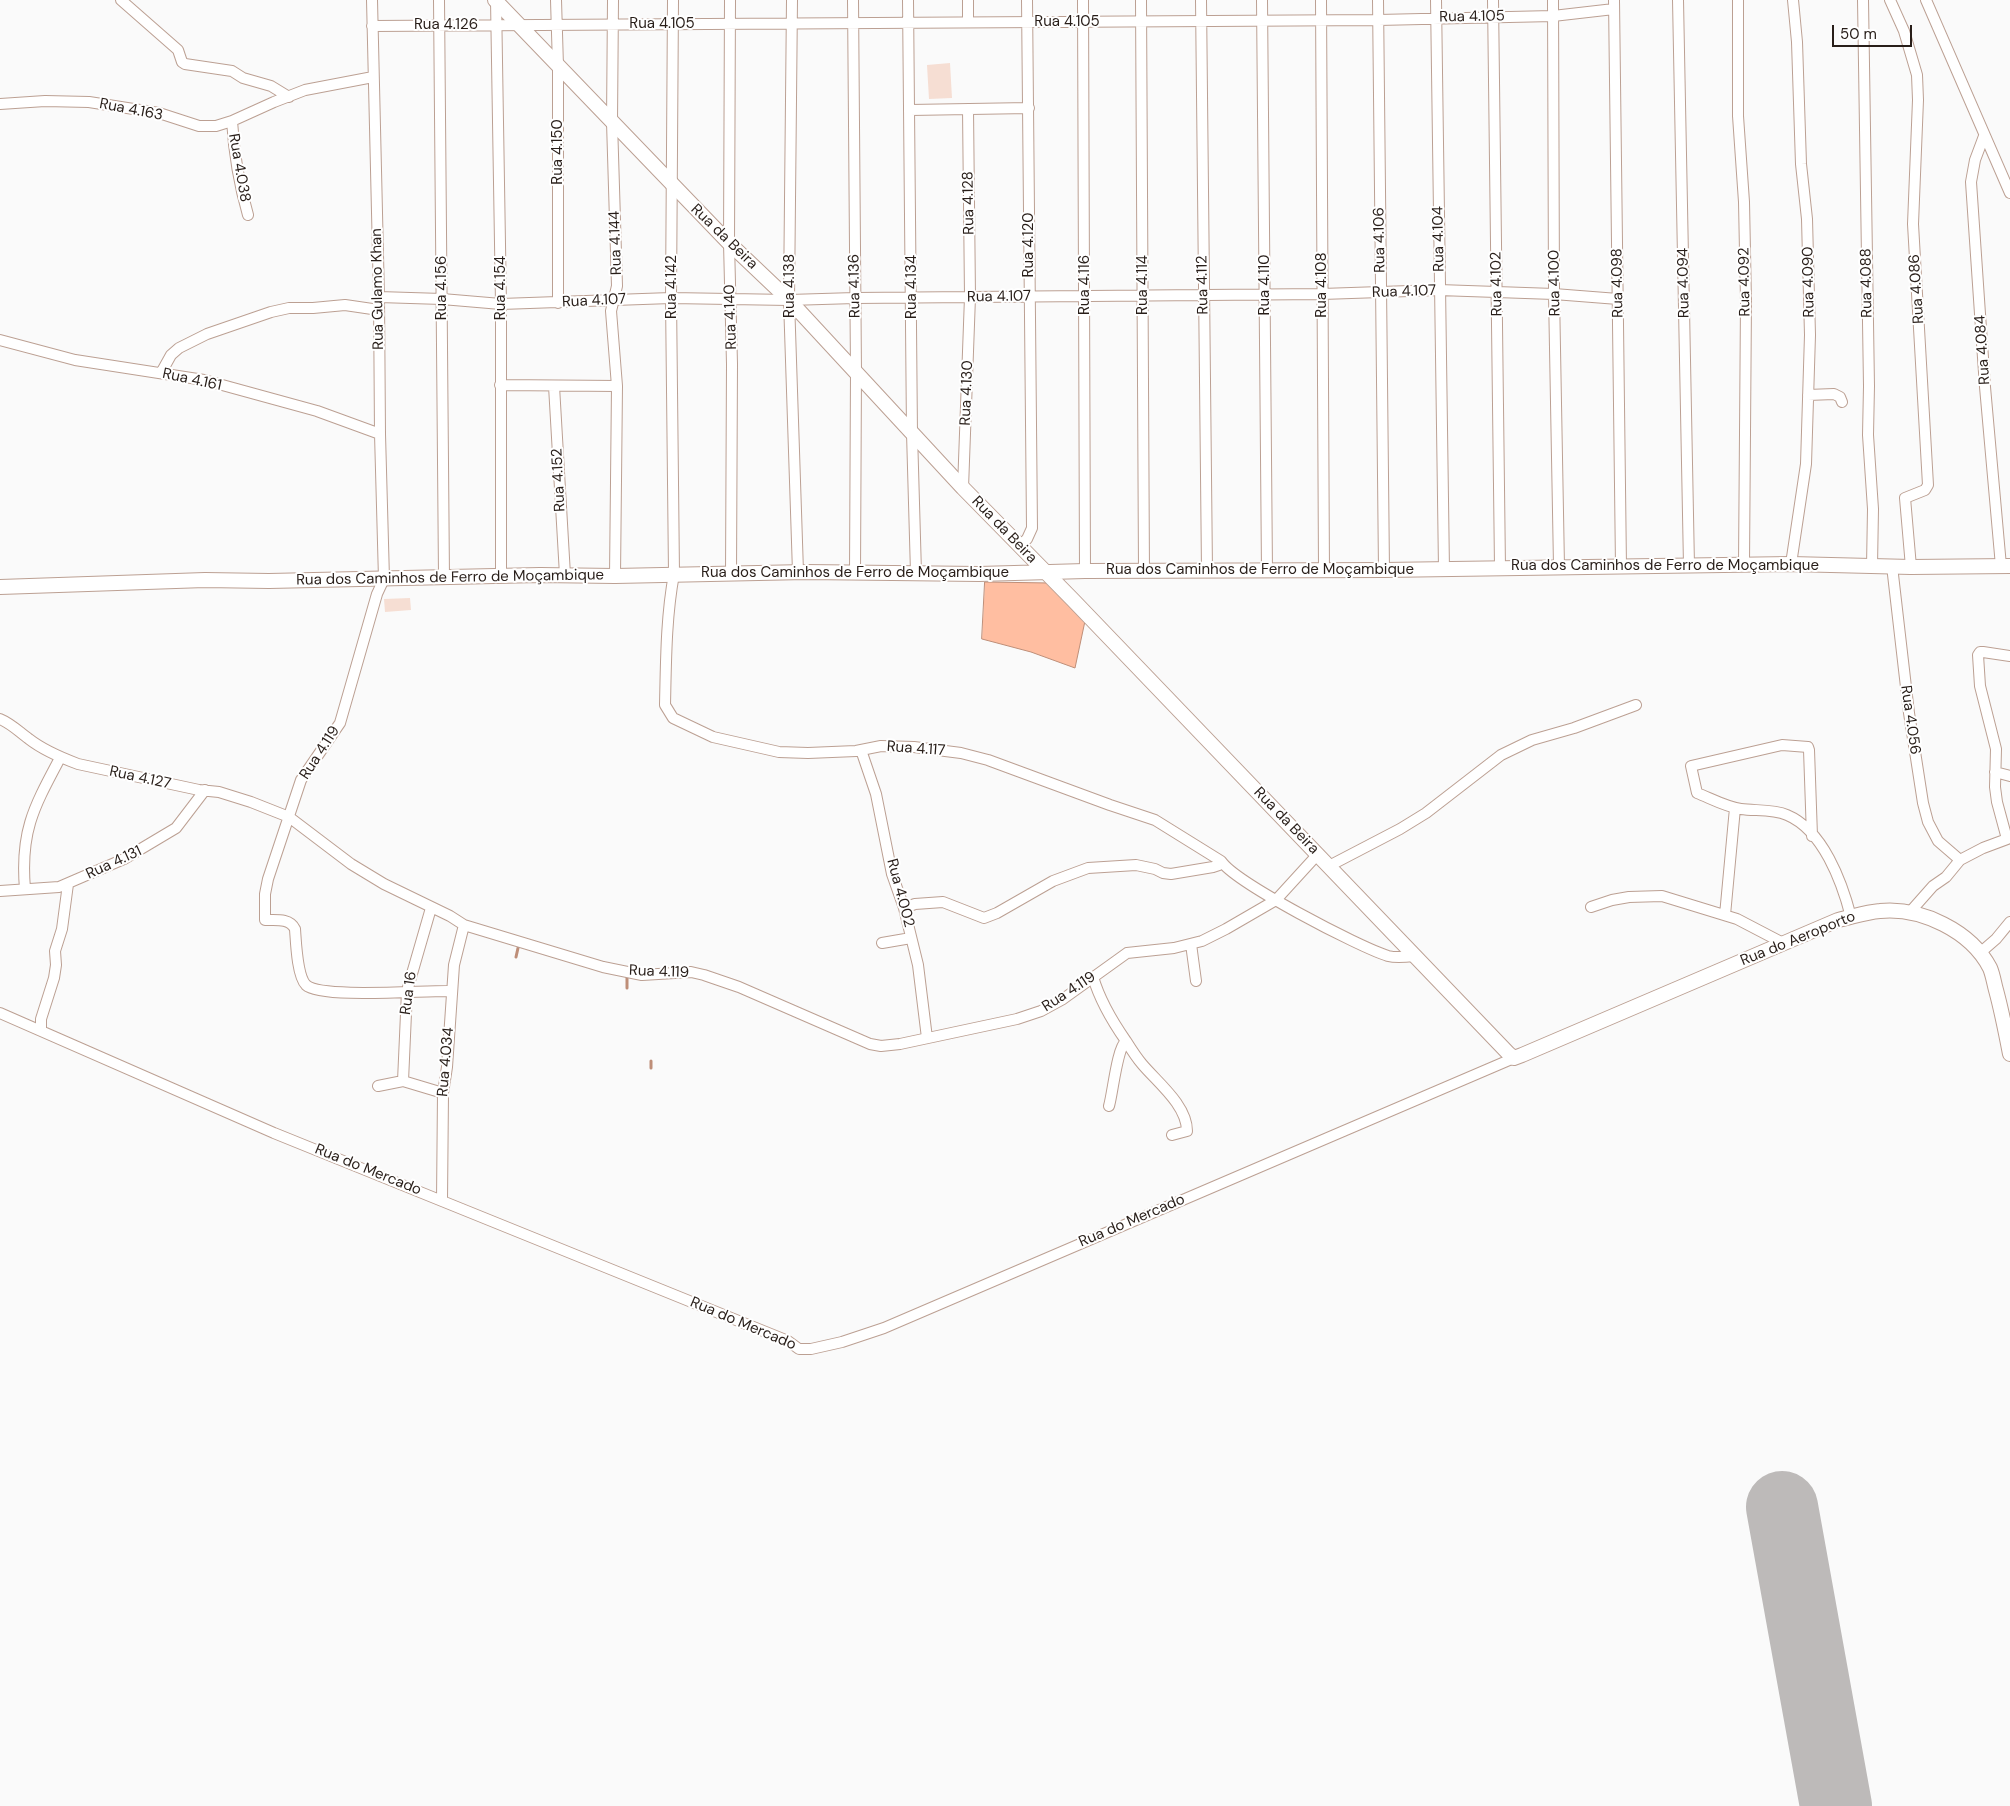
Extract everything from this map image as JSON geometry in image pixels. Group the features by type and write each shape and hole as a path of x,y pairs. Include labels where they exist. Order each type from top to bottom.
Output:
{"main road":[{"name":"Rua da Beira","path":"496,0 673,186 789,300 963,488 1514,1058"},
{"name":"Rua dos Caminhos de Ferro de Moçambique","path":"0,587 205,580 269,581 501,575 616,576 798,572 1384,570 1744,564 1911,567 2005,566"},
{"name":"Rua do Aeroporto","path":"1514,1058 1783,943 1850,917 1880,910 1910,912 1926,917 1962,935 1980,952 1991,970 2010,1054"}],"street":[{"path":"121,0 178,50 182,62 185,64 232,72 243,78 271,86 289,97"},
{"name":"Rua Gulamo Khan","path":"372,0 384,579"},
{"name":"Rua 4.156","path":"439,0 444,576"},
{"name":"Rua 4.154","path":"496,0 501,304 501,575"},
{"name":"Rua 4.150","path":"556,0 558,66 558,303"},
{"name":"Rua 4.144","path":"614,0 612,122 617,286 611,311 617,386 616,576"},
{"name":"Rua 4.142","path":"673,0 671,298 674,574"},
{"name":"Rua 4.140","path":"730,0 731,574"},
{"name":"Rua 4.138","path":"792,0 789,300 798,572"},
{"name":"Rua 4.136","path":"852,0 856,371 855,573"},
{"name":"Rua 4.134","path":"908,0 912,434 916,573"},
{"path":"968,0 968,22"},
{"name":"Rua 4.120","path":"1019,546 1027,540 1032,528 1028,296 1029,108 1027,0"},
{"name":"Rua 4.116","path":"1083,0 1085,571"},
{"name":"Rua 4.114","path":"1141,0 1144,571"},
{"name":"Rua 4.112","path":"1201,0 1207,570"},
{"name":"Rua 4.110","path":"1262,0 1267,570"},
{"name":"Rua 4.108","path":"1321,0 1324,569"},
{"name":"Rua 4.106","path":"1378,0 1384,570"},
{"name":"Rua 4.104","path":"1436,0 1444,569"},
{"name":"Rua 4.102","path":"1493,0 1500,568"},
{"name":"Rua 4.100","path":"1553,0 1554,294 1559,566"},
{"name":"Rua 4.094","path":"1678,0 1689,565"},
{"name":"Rua 4.092","path":"1738,0 1738,116 1744,202 1746,301 1744,564"},
{"name":"Rua 4.090","path":"1791,564 1804,483 1810,335 1807,220 1801,164 1797,42 1792,0"},
{"name":"Rua 4.088","path":"1863,0 1869,386 1868,435 1873,509 1872,566"},
{"name":"Rua 4.086","path":"1890,0 1904,31 1917,75 1918,91 1913,224 1928,485 1925,490 1905,498 1911,567"},
{"path":"1926,0 2010,193"},
{"name":"Rua 4.105","path":"519,25 1378,20 1553,16 1614,4"},
{"name":"Rua 4.098","path":"1614,4 1621,566"},
{"name":"Rua 4.126","path":"372,26 440,24 519,25"},
{"name":"Rua 4.163","path":"0,104 45,101 88,102 159,113 199,126 216,126 305,90 373,77"},
{"path":"910,110 1029,108"},
{"name":"Rua 4.128","path":"968,109 970,297"},
{"name":"Rua 4.038","path":"232,121 234,154 248,215"},
{"name":"Rua 4.084","path":"1984,136 1975,160 1971,182 1988,417 2005,566"},
{"name":"Rua 4.107","path":"379,297 442,299 501,304 671,298 789,300 1322,294 1439,290 1554,294 1618,299"},
{"name":"Rua 4.130","path":"963,488 970,297"},
{"path":"161,373 171,355 179,348 207,334 271,312 289,308 345,305 379,310"},
{"name":"Rua 4.161","path":"0,340 75,360 204,380 289,403 380,434"},
{"path":"500,385 617,386"},
{"name":"Rua 4.152","path":"554,386 565,575"},
{"path":"1808,395 1838,395 1842,402"},
{"name":"Rua 4.056","path":"1892,566 1909,713 1923,803 1928,822 1938,841 1960,860"},
{"name":"Rua 4.117","path":"674,574 670,596 665,705 673,718 713,737 779,752 808,753 861,750 881,746 914,747 961,753 988,760 1155,820 1221,861 1226,868 1242,880 1276,900 1388,956 1414,956"},
{"name":"Rua 4.119","path":"384,579 377,594 340,723 301,780 288,817 351,864 384,884 450,916 464,925 603,968 642,975 691,972 704,975 739,987 870,1044 881,1046 900,1044 1017,1019 1041,1011 1063,999 1127,953 1191,944 1226,929 1276,900 1318,854"},
{"path":"1910,912 1933,886 1946,877 1960,860 2008,838 1997,802 1995,743 1980,686 1978,656 1980,652 2010,656"},
{"path":"1329,866 1400,829 1426,813 1501,755 1532,740 1583,725 1636,705"},
{"name":"Rua 4.127","path":"0,719 13,726 29,740 60,758 101,770 143,776 219,792 288,817"},
{"path":"1812,836 1808,747 1782,745 1691,766 1697,793 1735,808 1785,814 1803,826 1832,863 1845,897 1850,917"},
{"name":"Rua 4.002","path":"861,750 876,794 892,874 904,908 918,965 927,1038"},
{"path":"25,889 24,850 27,828 36,805 60,758"},
{"path":"1995,772 2010,776"},
{"name":"Rua 4.131","path":"0,891 47,889 68,884 124,859 171,833 205,790"},
{"path":"1724,915 1735,808"},
{"path":"288,817 268,878 265,894 266,920 285,921 293,924 300,969 303,979 308,986 322,991 363,993 451,991"},
{"path":"904,908 915,904 943,902 984,918 997,913 1053,881 1088,868 1136,865 1171,874 1213,867 1219,865 1221,861"},
{"path":"40,1029 40,1019 54,978 56,965 55,951 62,929 68,884"},
{"path":"1590,907 1612,900 1657,895 1751,925 1783,943"},
{"name":"Rua 16","path":"404,1081 407,991 431,908"},
{"path":"1980,952 1996,939 2010,922"},
{"name":"Rua 4.034","path":"442,1200 443,1093 447,1067 451,991 454,966 464,925"},
{"path":"882,943 911,938"},
{"path":"1191,944 1196,981"},
{"path":"1093,977 1098,994 1111,1020 1140,1062 1171,1096 1185,1117 1187,1131 1172,1135"},
{"name":"Rua do Mercado","path":"0,1012 274,1132 641,1283 788,1341 804,1350 842,1342 918,1313 1514,1058"},
{"path":"1109,1106 1118,1057 1122,1045 1126,1041"},
{"path":"378,1086 404,1081 443,1093"}],"shaded area":[{"path":"950,63 952,98 929,99 927,65"},
{"path":"985,582 1050,583 1085,621 1075,668 1031,652 982,639"},
{"path":"410,598 411,610 385,612 384,599"}],"waterway":[{"path":"516,957 518,948"},
{"path":"627,975 627,988"},
{"path":"651,1061 651,1068"}],"runway":[{"path":"1782,1507 1836,1806"}]}
